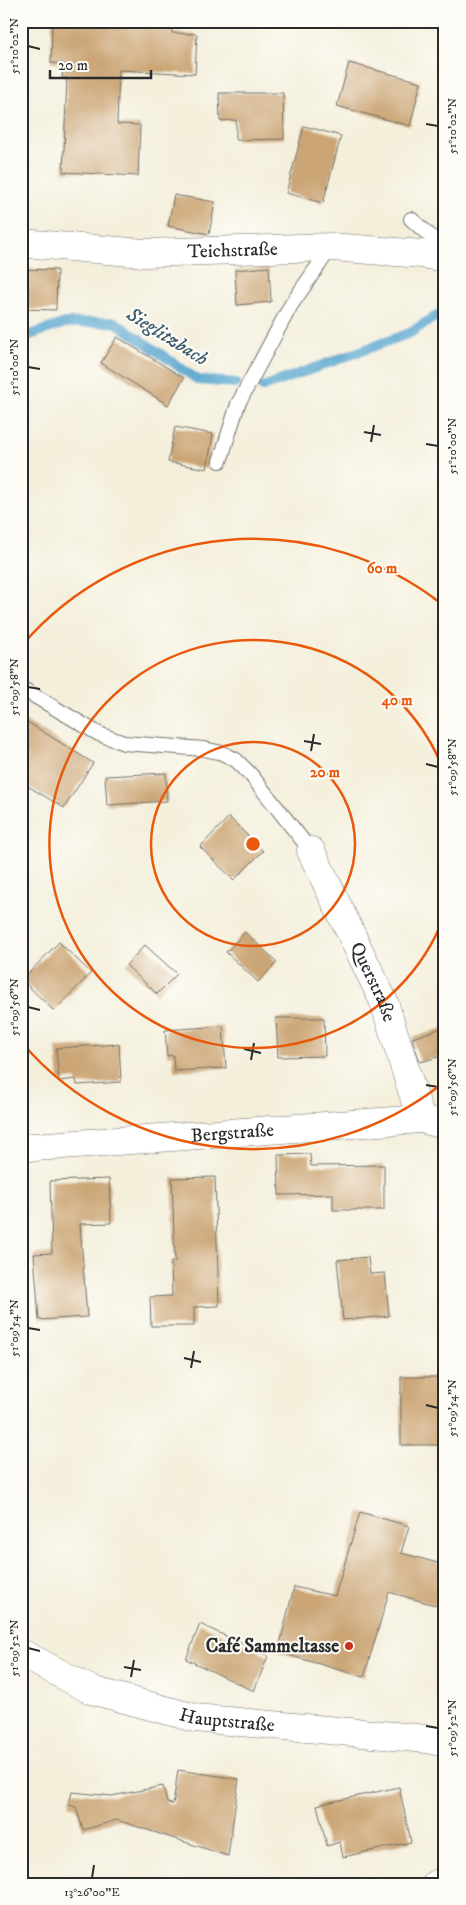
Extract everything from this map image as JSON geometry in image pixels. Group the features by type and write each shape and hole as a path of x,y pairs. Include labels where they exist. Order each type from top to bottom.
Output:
{"street":[{"name":"Teichstraße","path":"21,243 144,253 331,247 422,254 445,258"},
{"name":"Querstraße","path":"311,851 384,1002 433,1122"},
{"name":"Bergstraße","path":"21,1148 433,1122"},
{"name":"Hauptstraße","path":"21,1653 91,1690 195,1718 428,1739 445,1743"},
{"path":"436,1884 445,1882"}],"lane":[{"path":"411,219 445,249"},
{"path":"220,461 238,404 291,305 331,247"},
{"path":"21,688 99,734 124,743 222,752 236,760 251,775 311,851"}],"building":[{"path":"52,21 172,21 172,33 197,34 195,74 119,70 117,124 140,125 138,176 63,172 67,78 62,78 63,64 51,63"},
{"path":"349,63 421,82 410,126 337,106"},
{"path":"219,93 283,93 284,139 236,140 236,120 220,121"},
{"path":"304,126 341,136 323,203 286,193"},
{"path":"174,195 215,202 209,234 168,226"},
{"path":"269,267 271,302 237,305 235,270"},
{"path":"21,269 57,270 56,310 21,309"},
{"path":"117,337 184,378 168,405 101,363"},
{"path":"175,427 213,434 207,469 168,462"},
{"path":"21,718 93,763 64,808 21,782"},
{"path":"166,773 167,801 107,805 105,776"},
{"path":"229,817 263,851 234,880 200,847"},
{"path":"245,932 277,962 258,982 226,952"},
{"path":"59,942 91,973 54,1011 22,980"},
{"path":"145,945 177,974 157,994 126,965"},
{"path":"276,1018 324,1018 325,1056 278,1057"},
{"path":"223,1026 226,1068 174,1071 173,1055 167,1056 165,1030"},
{"path":"445,1027 445,1055 420,1062 412,1038"},
{"path":"119,1044 121,1082 77,1085 76,1079 59,1081 56,1048"},
{"path":"310,1154 311,1166 384,1165 384,1210 333,1210 333,1194 279,1195 278,1155"},
{"path":"215,1177 219,1306 194,1307 194,1326 151,1326 150,1297 172,1296 171,1262 175,1262 172,1178"},
{"path":"109,1179 111,1223 80,1224 87,1317 39,1320 34,1254 52,1253 50,1181"},
{"path":"368,1257 370,1274 385,1273 389,1316 343,1320 337,1260"},
{"path":"401,1377 445,1377 445,1445 401,1445"},
{"path":"360,1512 409,1526 401,1553 445,1565 445,1608 389,1592 364,1677 278,1652 294,1587 335,1596"},
{"path":"200,1624 268,1656 254,1691 186,1659"},
{"path":"178,1770 239,1779 228,1856 117,1820 83,1830 76,1807 69,1805 72,1792 112,1796 163,1786 167,1803 173,1804"},
{"path":"399,1787 411,1842 343,1857 340,1842 327,1846 317,1805"}],"waterway":[{"name":"Sieglitzbach","path":"263,387 410,333 445,310"},
{"name":"Sieglitzbach","path":"21,338 65,323 115,322 198,380 236,383"}],"place":[{"name":"Café Sammeltasse","path":"349,1646"}]}
